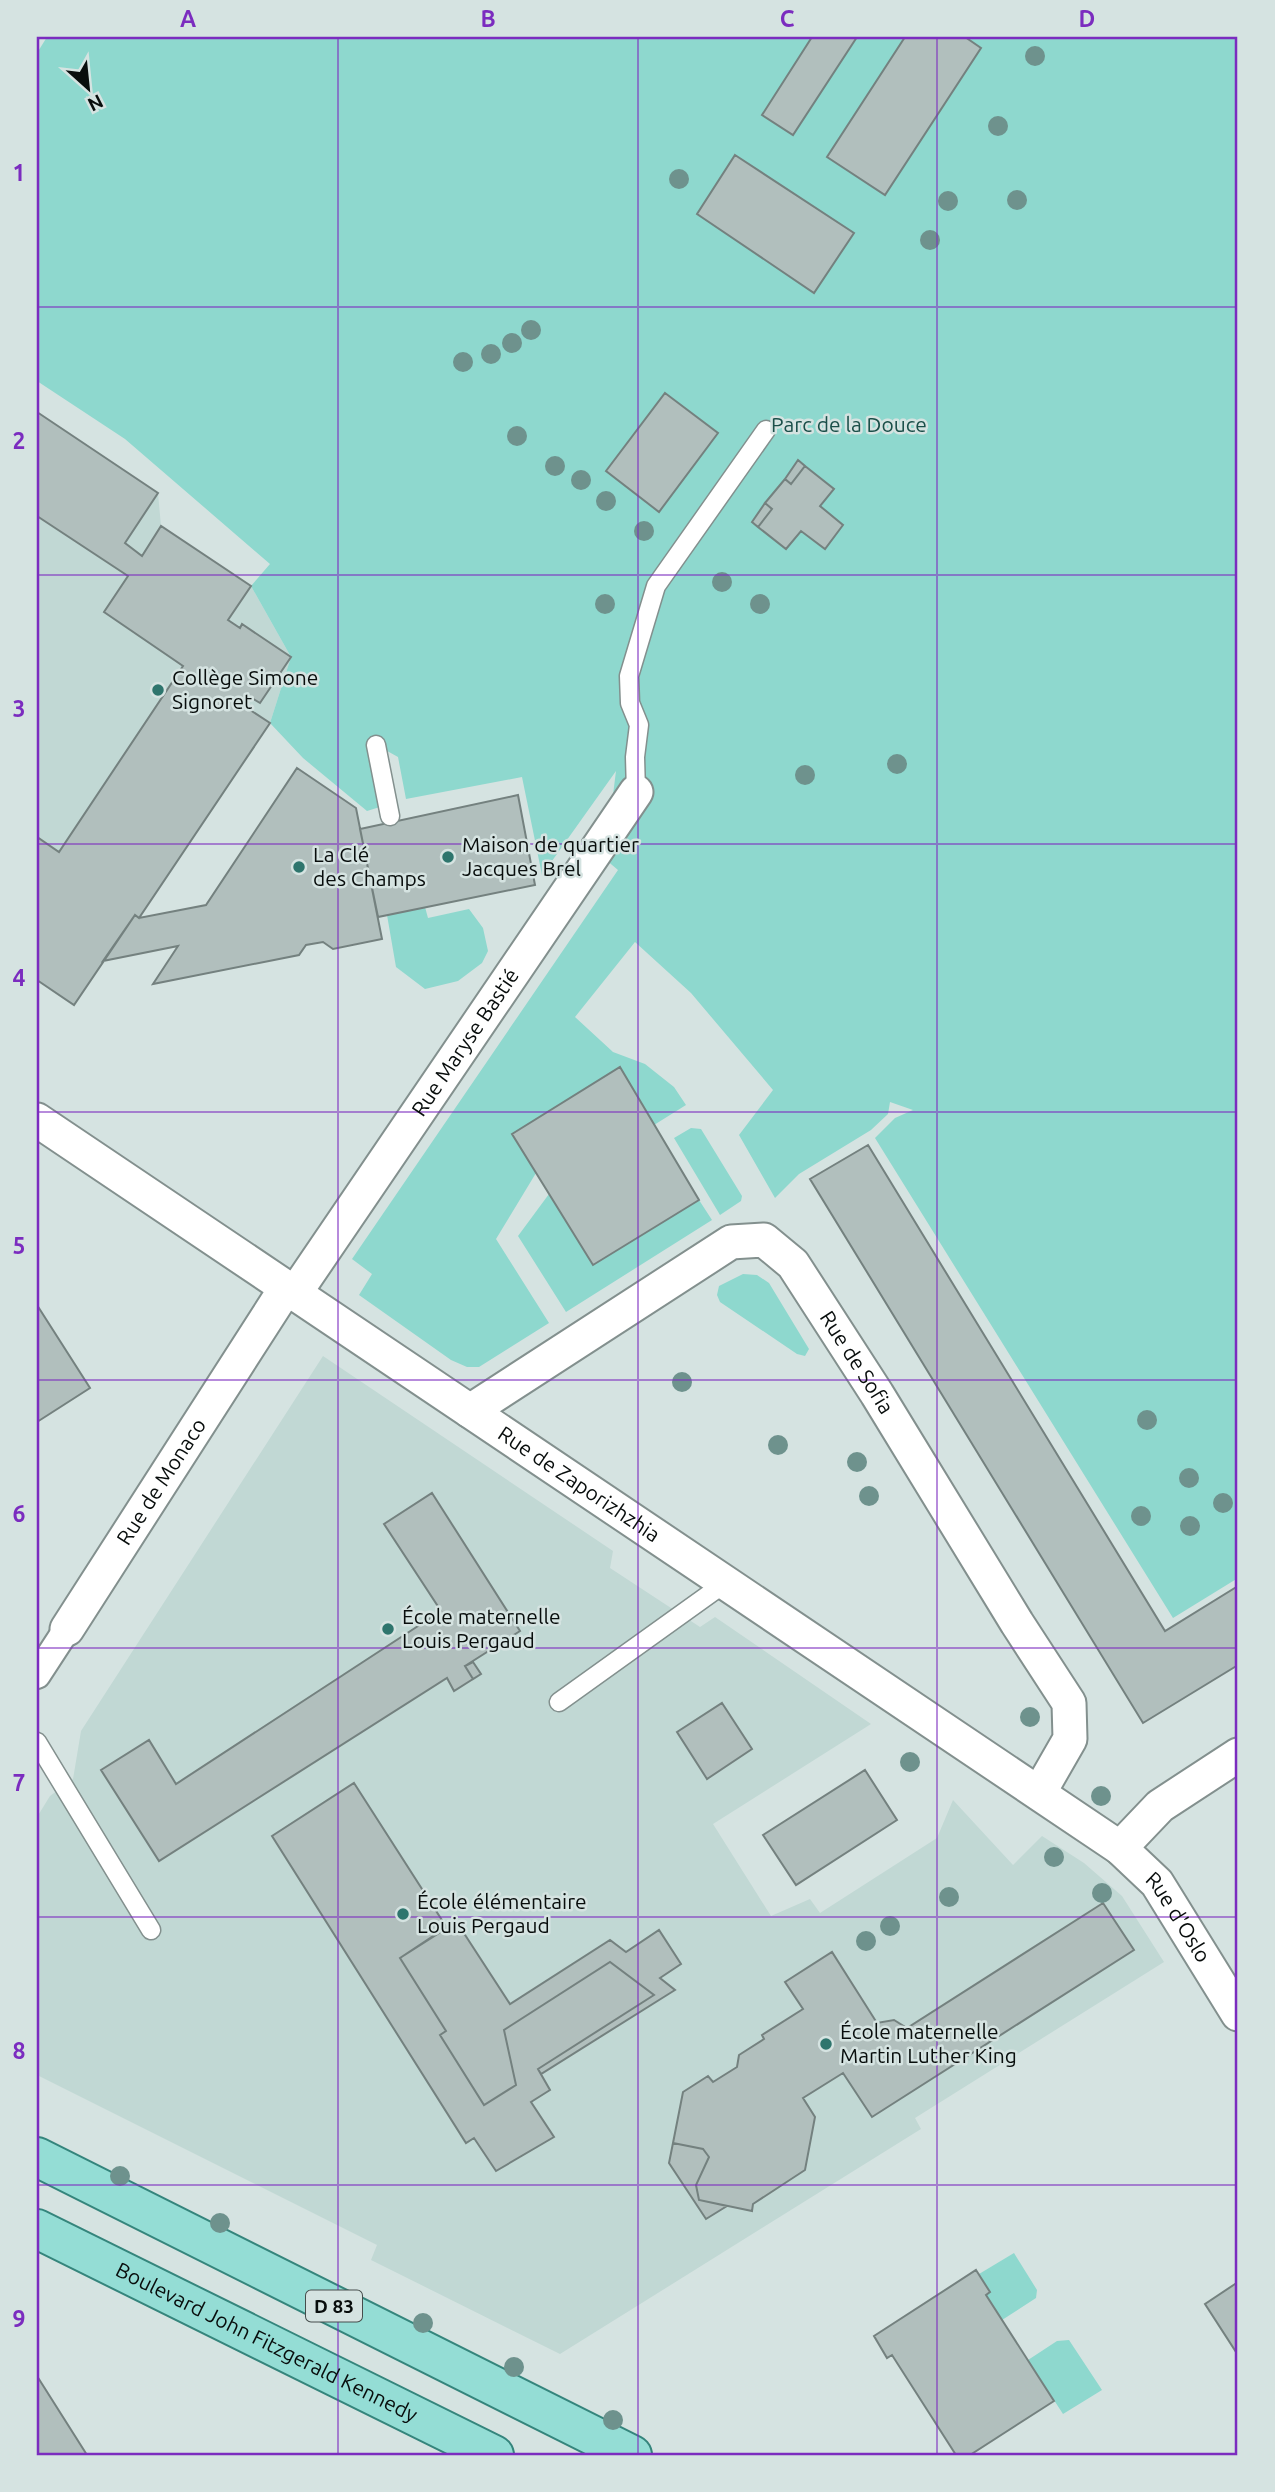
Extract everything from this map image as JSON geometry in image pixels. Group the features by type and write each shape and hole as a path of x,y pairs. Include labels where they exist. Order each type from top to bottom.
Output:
{"main road":[{"name":"D 83","path":"37,2157 632,2455"},
{"name":"Boulevard John Fitzgerald Kennedy","path":"37,2229 494,2455"}],"street":[{"name":"Rue Maryse Bastié","path":"291,1291 636,792"},
{"name":"Rue de Zaporizhzhia","path":"37,1121 1120,1848"},
{"name":"Rue de Sofia","path":"470,1411 731,1242 764,1240 793,1264 1069,1703 1070,1740 1039,1793"},
{"name":"Rue de Monaco","path":"37,1675 291,1291"},
{"path":"1120,1848 1160,1806 1238,1755"},
{"name":"Rue d'Oslo","path":"1120,1848 1157,1883 1232,2004"}],"lane":[{"path":"636,792 635,757 639,725 630,704 629,676 656,586 766,430"},
{"path":"376,745 390,816"},
{"path":"559,1702 725,1583"},
{"path":"37,1742 151,1930"}],"shaded area":[{"name":"Collège Simone Signoret","path":"37,412 158,493 161,526 251,586 291,657 270,723 139,918 135,915 74,1005 37,980"},
{"path":"323,1356 613,1551 610,1568 700,1627 715,1617 871,1724 713,1824 771,1916 810,1899 820,1913 937,1838 953,1800 1013,1865 1042,1836 1084,1863 1122,1896 1164,1962 915,2118 921,2129 560,2354 371,2260 377,2245 37,2075 37,1817 50,1796 73,1779 81,1731"}],"green space":[{"name":"Parc de la Douce","path":"47,37 1238,37 1238,1578 1173,1618 875,1138 895,1118 913,1110 890,1102 888,1114 871,1130 799,1174 775,1198 739,1135 773,1090 691,993 635,942 575,1017 613,1052 645,1064 674,1087 686,1105 654,1125 512,1134 536,1173 496,1239 549,1323 479,1367 467,1367 451,1360 359,1295 372,1274 352,1259 618,870 605,859 616,771 542,875 522,777 406,799 398,757 371,742 383,806 367,811 303,758 270,723 291,657 251,586 270,564 125,439 37,381 37,53"},
{"path":"425,907 428,918 469,909 483,928 488,951 482,963 458,981 425,989 396,967 387,915"},
{"path":"691,1128 701,1129 742,1196 741,1201 720,1215 674,1138"},
{"path":"549,1194 593,1265 699,1200 712,1220 566,1312 518,1236"},
{"path":"743,1274 757,1275 769,1283 809,1349 805,1356 797,1354 720,1302 717,1295 719,1286"},
{"path":"1014,2253 1037,2290 1036,2298 1002,2320 986,2295 990,2291 979,2274"},
{"path":"1069,2340 1102,2390 1063,2414 1028,2360 1057,2341"}],"building":[{"path":"812,37 857,37 793,135 762,115"},
{"path":"905,37 965,37 981,48 885,195 827,157"},
{"path":"735,155 854,233 814,293 697,214"},
{"path":"665,393 718,433 659,512 606,471"},
{"name":"Collège Simone Signoret","path":"37,412 158,493 125,543 142,556 161,526 251,586 228,620 240,628 242,624 291,657 260,703 250,697 244,706 270,723 139,918 135,915 74,1005 37,980 37,837 59,852 183,666 104,612 128,576 37,516"},
{"path":"798,460 805,466 791,484 785,479"},
{"path":"805,466 834,489 820,506 843,525 825,549 801,531 786,549 758,527 772,509 765,503 785,479 791,484"},
{"path":"765,503 772,509 758,527 752,522"},
{"name":"La Clé des Champs","path":"297,768 356,808 382,939 333,949 323,942 306,945 299,955 153,984 178,946 103,961 135,915 139,918 206,905"},
{"name":"Maison de quartier Jacques Brel","path":"518,795 535,885 378,917 360,829"},
{"path":"620,1067 699,1200 593,1265 512,1134"},
{"path":"868,1145 1165,1631 1238,1586 1238,1665 1143,1723 810,1179"},
{"path":"37,1305 90,1388 37,1422"},
{"path":"432,1493 520,1631 465,1666 473,1679 454,1691 447,1678 159,1861 101,1770 149,1740 176,1784 441,1611 384,1524"},
{"path":"473,1662 481,1674 473,1679 465,1666"},
{"path":"722,1703 752,1749 707,1779 677,1732"},
{"path":"865,1770 897,1820 796,1885 763,1835"},
{"path":"354,1783 447,1928 400,1958 446,2031 440,2035 484,2105 516,2085 504,2030 610,1962 654,1995 538,2069 550,2090 531,2102 554,2137 496,2171 474,2138 466,2143 272,1836"},
{"path":"1103,1903 1134,1950 872,2117 843,2073 803,2098 815,2117 805,2170 753,2204 752,2211 699,2200 696,2185 709,2157 703,2149 673,2143 683,2092 708,2076 713,2082 737,2067 739,2055 764,2039 762,2035 803,2009 785,1982 832,1952 877,2023 894,2020 907,2028"},
{"path":"456,1921 510,2004 610,1940 626,1952 659,1930 681,1964 660,1978 675,1990 541,2074 538,2069 654,1995 610,1962 504,2030 516,2085 484,2105 440,2035 446,2031 400,1958"},
{"path":"673,2143 703,2149 709,2157 696,2185 699,2200 727,2206 706,2219 669,2163"},
{"path":"976,2270 990,2292 986,2295 1054,2401 970,2455 956,2455 892,2355 887,2358 874,2336"},
{"path":"1238,2282 1238,2355 1205,2304"},
{"path":"37,2376 87,2455 37,2455"}],"place":[{"name":"Collège Simone Signoret","path":"158,690"},
{"name":"Maison de quartier Jacques Brel","path":"448,857"},
{"name":"La Clé des Champs","path":"299,867"},
{"name":"École maternelle Louis Pergaud","path":"388,1629"},
{"name":"École élémentaire Louis Pergaud","path":"403,1914"},
{"name":"École maternelle Martin Luther King","path":"826,2044"}]}
